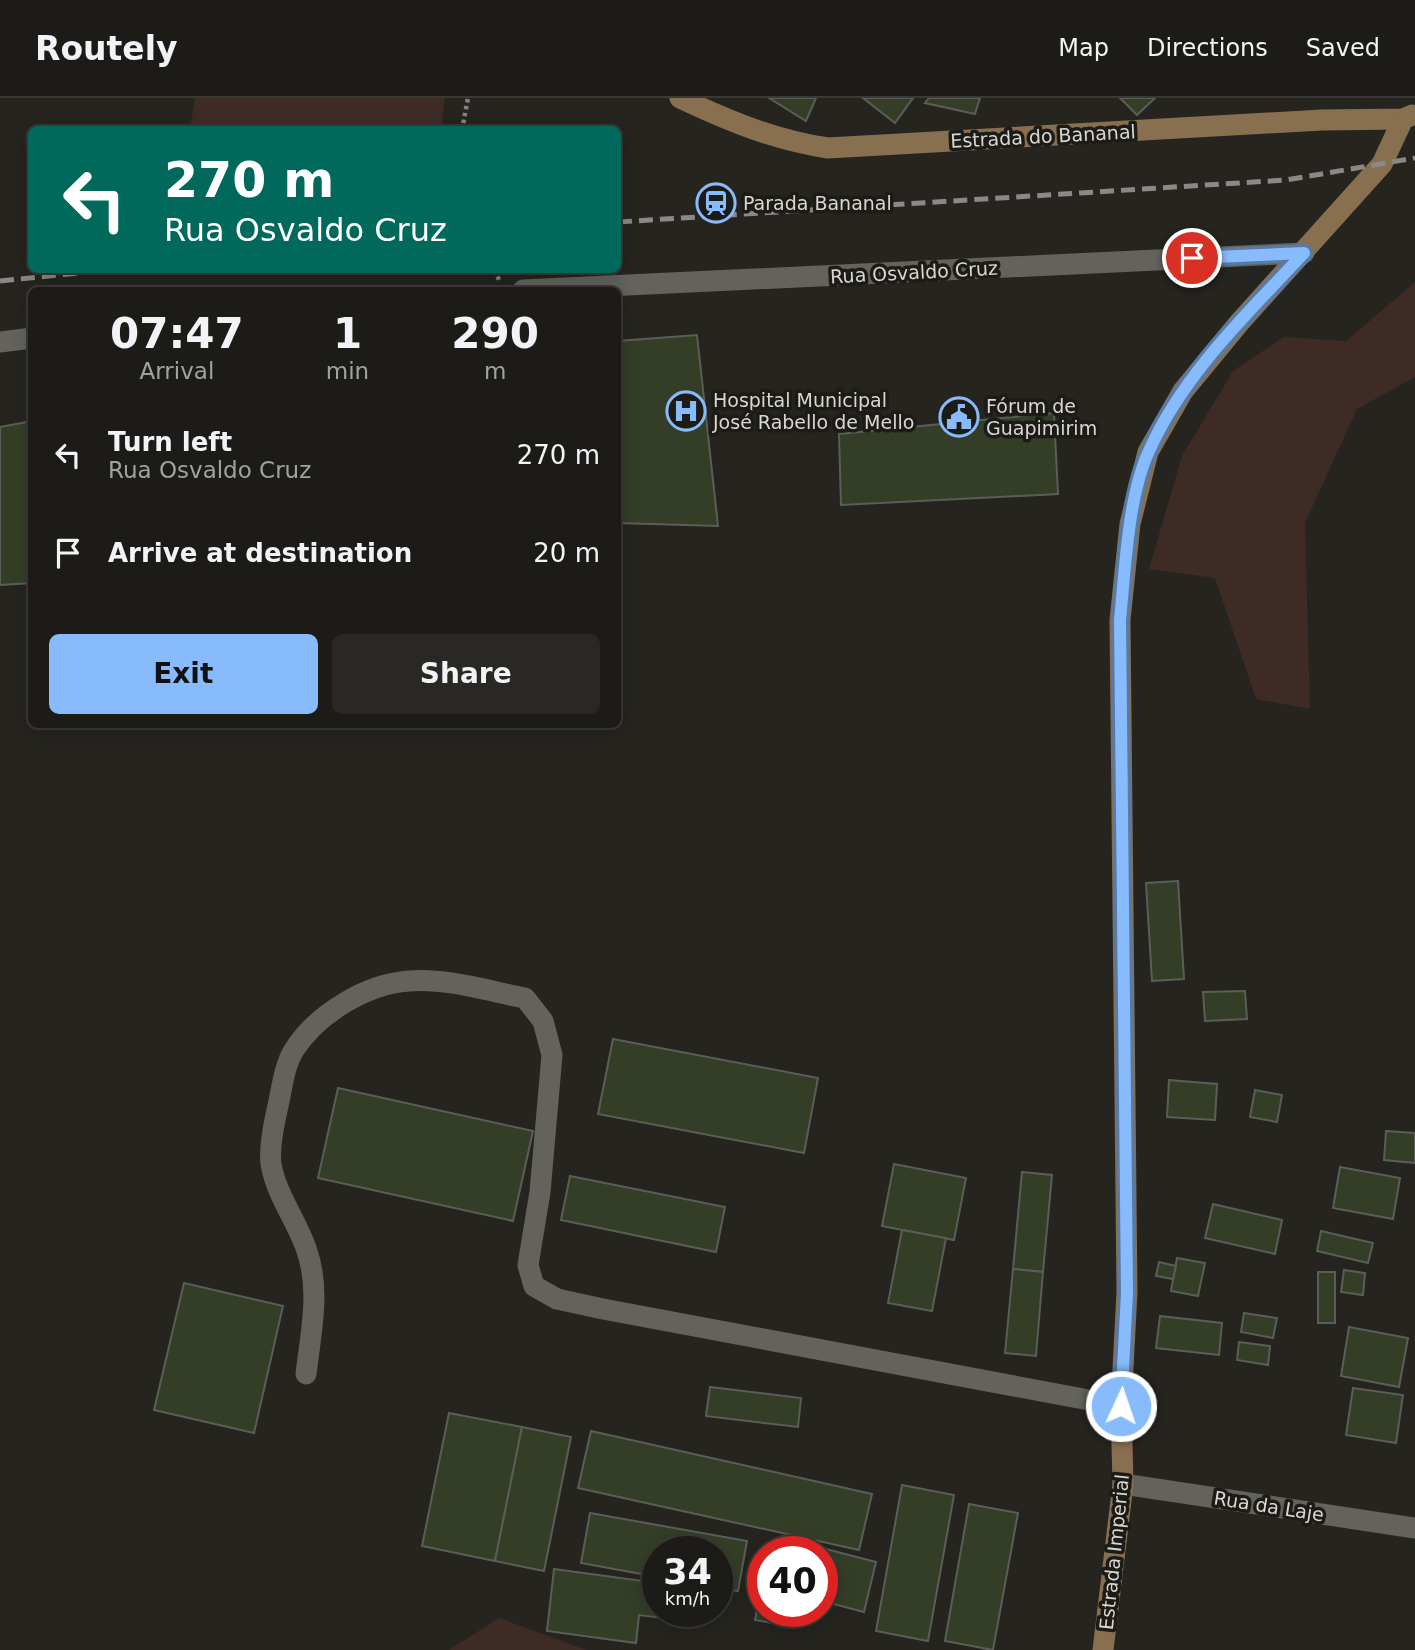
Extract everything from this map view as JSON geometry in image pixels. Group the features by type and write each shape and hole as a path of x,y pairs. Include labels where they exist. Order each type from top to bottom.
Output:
{"street":[{"name":"Estrada do Bananal","path":"680,98 744,128 786,142 828,148 1409,117"},
{"name":"Estrada Imperial","path":"1103,1650 1123,1484 1121,1406 1127,1279 1120,620 1130,524 1148,452 1183,391 1239,323 1382,164 1409,117"},
{"name":"Rua Osvaldo Cruz","path":"586,287 1304,253"},
{"path":"0,342 28,338"},
{"path":"306,1374 316,1289 306,1248 286,1206 271,1164 275,1120 288,1063 316,1024 363,993 410,981 439,982 525,998 543,1021 552,1055 540,1192 527,1265 534,1286 557,1299 603,1309 1121,1406"},
{"name":"Rua da Laje","path":"1123,1484 1415,1528"}],"path":[{"path":"463,126 468,98"}],"shaded area":[{"path":"195,98 445,98 441,126 190,126"},
{"path":"1415,282 1415,377 1357,409 1305,523 1310,709 1256,699 1215,578 1149,569 1182,456 1233,371 1284,337 1346,341"},
{"path":"499,1618 586,1650 449,1650"}],"building":[{"path":"769,98 816,98 806,121"},
{"path":"863,98 913,98 895,123"},
{"path":"929,98 980,98 975,114 925,103"},
{"path":"1120,98 1155,98 1137,115"},
{"path":"697,335 718,526 621,523 621,341"},
{"path":"1054,413 1058,494 841,505 839,434"},
{"path":"28,422 28,583 0,585 0,427"},
{"path":"1178,881 1184,979 1152,981 1146,883"},
{"path":"1245,991 1247,1019 1205,1021 1203,992"},
{"path":"613,1039 818,1078 804,1153 598,1114"},
{"path":"1169,1080 1217,1084 1215,1120 1167,1117"},
{"path":"338,1088 533,1131 513,1221 318,1178"},
{"path":"1255,1090 1282,1095 1277,1122 1250,1117"},
{"path":"1386,1131 1415,1133 1415,1163 1384,1160"},
{"path":"894,1164 966,1178 954,1240 882,1226"},
{"path":"1340,1167 1400,1178 1393,1219 1333,1208"},
{"path":"1022,1172 1052,1175 1043,1272 1013,1269"},
{"path":"570,1176 725,1207 716,1252 561,1220"},
{"path":"1213,1204 1282,1220 1275,1254 1205,1238"},
{"path":"902,1230 946,1238 932,1311 888,1303"},
{"path":"1321,1231 1373,1243 1368,1263 1317,1251"},
{"path":"1177,1258 1205,1263 1198,1296 1171,1291"},
{"path":"1159,1262 1176,1266 1173,1279 1156,1276"},
{"path":"1013,1269 1043,1272 1036,1356 1005,1353"},
{"path":"1344,1270 1365,1273 1363,1295 1341,1292"},
{"path":"1318,1272 1335,1272 1335,1323 1318,1323"},
{"path":"184,1283 283,1306 254,1433 154,1410"},
{"path":"1244,1313 1277,1318 1273,1338 1241,1332"},
{"path":"1160,1316 1222,1323 1219,1355 1156,1348"},
{"path":"1349,1327 1408,1338 1399,1387 1341,1376"},
{"path":"1239,1342 1270,1346 1268,1365 1237,1360"},
{"path":"710,1387 801,1398 798,1427 706,1416"},
{"path":"1353,1388 1403,1395 1396,1443 1346,1435"},
{"path":"449,1413 522,1427 495,1561 422,1546"},
{"path":"522,1427 571,1437 544,1571 495,1561"},
{"path":"591,1431 872,1494 859,1550 838,1545 838,1536 796,1536 578,1488"},
{"path":"902,1485 954,1495 928,1641 876,1631"},
{"path":"969,1504 1018,1513 993,1650 945,1641"},
{"path":"590,1513 719,1536 642,1536 642,1574 581,1563"},
{"path":"733,1539 747,1541 738,1591 733,1590"},
{"path":"838,1552 876,1562 864,1612 838,1605"},
{"path":"554,1569 642,1581 642,1615 639,1615 636,1643 547,1631"}],"railway":[{"path":"621,222 1286,180 1415,158"},
{"path":"0,281 79,273"}],"place":[{"name":"Parada Bananal","path":"716,203"},
{"name":"Hospital Municipal José Rabello de Mello","path":"686,411"},
{"name":"Fórum de Guapimirim","path":"959,417"}],"route":[{"path":"1121,1406 1127,1293 1120,620 1130,524 1148,452 1183,391 1239,323 1304,253 1192,258"}]}
